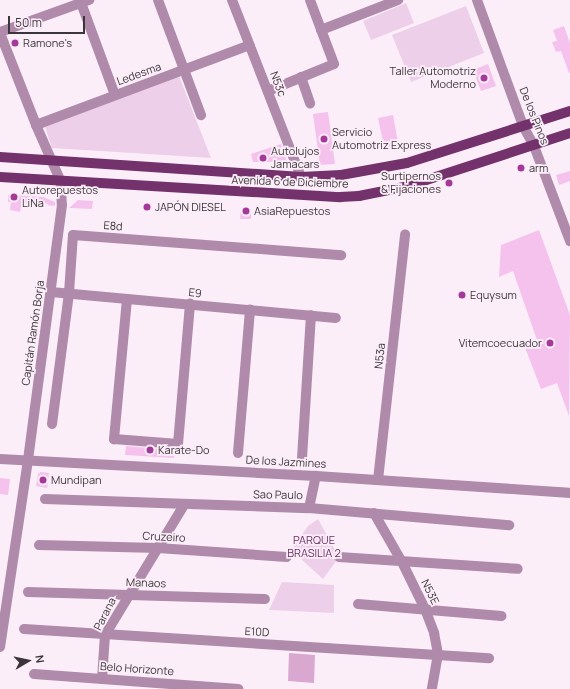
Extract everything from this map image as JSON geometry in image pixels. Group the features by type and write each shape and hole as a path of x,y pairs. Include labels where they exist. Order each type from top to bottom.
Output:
{"main road":[{"name":"Avenida 6 de Diciembre","path":"0,157 301,177 359,173 407,163 570,111"},
{"name":"Avenida 6 de Diciembre","path":"0,177 61,182 340,197 359,196 408,186 570,133"}],"street":[{"path":"158,0 202,116"},
{"name":"N53c","path":"232,0 301,177"},
{"path":"268,91 334,64 310,0"},
{"path":"321,30 398,0"},
{"name":"De los Pinos","path":"477,0 523,126 534,146 567,224 570,241"},
{"path":"0,33 83,1 115,96"},
{"name":"Capitán Ramón Borja","path":"0,33 36,125 61,182 62,205 28,460 0,647"},
{"name":"Ledesma","path":"36,125 184,71 250,45"},
{"path":"301,77 310,103"},
{"name":"N53a","path":"378,480 405,234"},
{"name":"E8d","path":"52,424 69,293 73,235 341,255"},
{"name":"E9","path":"51,292 336,318"},
{"path":"127,299 114,439 178,444 190,304"},
{"path":"238,453 250,310"},
{"path":"302,458 311,315"},
{"name":"De los Jazmines","path":"0,459 316,476 570,493"},
{"path":"310,508 316,476"},
{"name":"Sao Paulo","path":"45,499 184,505 310,508 509,525"},
{"name":"Parana","path":"102,679 105,635 184,505"},
{"name":"N53E","path":"374,513 402,562 425,609 434,633 438,654 432,689"},
{"name":"Cruzeiro","path":"40,545 158,548 287,557"},
{"path":"339,557 518,569"},
{"name":"Manaos","path":"28,592 265,599"},
{"path":"358,604 501,616"},
{"name":"E10D","path":"24,629 489,658"},
{"name":"Belo Horizonte","path":"34,674 238,689"}],"green space":[{"path":"406,3 414,23 371,40 363,21"},
{"path":"466,6 484,53 411,82 392,35"},
{"path":"179,76 211,158 52,148 45,127"},
{"name":"PARQUE BRASILIA 2","path":"318,519 339,557 323,579 291,550 308,526"},
{"path":"282,582 334,585 334,613 269,610"}],"shaded area":[{"path":"289,653 315,655 314,683 288,681"}],"building":[{"path":"564,26 570,43 570,73 561,51 556,52 552,42 557,41 553,30"},
{"name":"Taller Automotriz Moderno","path":"488,64 496,86 481,91 473,70"},
{"name":"Servicio Automotriz Express","path":"328,112 335,164 320,165 313,114"},
{"path":"393,115 399,148 385,151 378,118"},
{"path":"281,144 287,162 253,162 251,154"},
{"path":"570,171 570,181 559,185 556,175"},
{"path":"8,195 43,197 55,202 55,206 22,203 20,212 10,210 11,202 8,202"},
{"path":"78,200 93,201 92,209 69,208"},
{"path":"241,209 251,210 251,219 240,219"},
{"path":"539,230 570,315 569,416 557,383 541,389 524,345 537,340 513,271 499,277 501,245"},
{"name":"Karate-Do","path":"126,446 174,450 174,458 125,455"},
{"name":"Mundipan","path":"41,472 49,473 47,488 36,486 38,474"},
{"path":"0,478 10,479 8,495 0,494"}],"place":[{"name":"Ramone's","path":"15,43"},
{"name":"Taller Automotriz Moderno","path":"484,78"},
{"name":"Servicio Automotriz Express","path":"324,139"},
{"name":"Autolujos Jamacars","path":"263,158"},
{"name":"arm","path":"521,168"},
{"name":"Surtipernos & Fijaciones","path":"449,183"},
{"name":"Autorepuestos LiNa","path":"14,197"},
{"name":"JAPÓN DIESEL","path":"147,207"},
{"name":"AsiaRepuestos","path":"246,211"},
{"name":"Equysum","path":"462,295"},
{"name":"Vitemcoecuador","path":"550,343"},
{"name":"Karate-Do","path":"150,450"},
{"name":"Mundipan","path":"43,480"}]}
